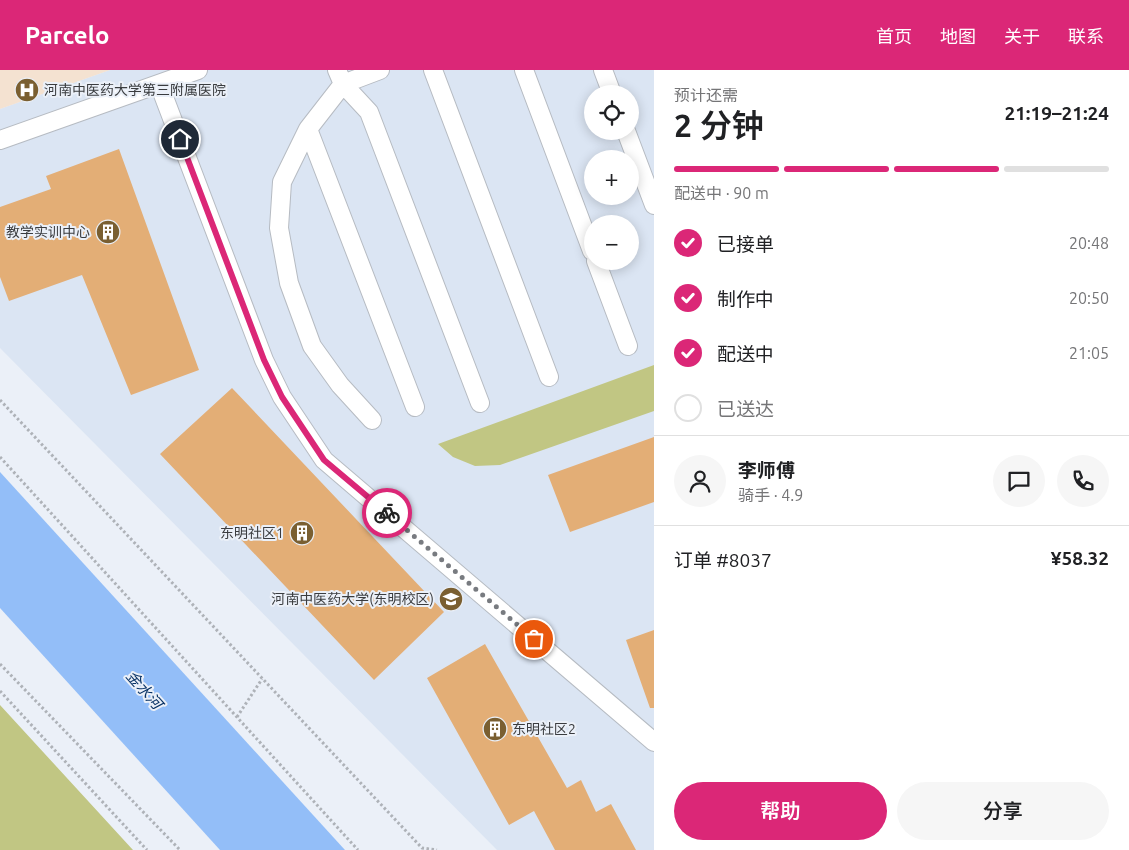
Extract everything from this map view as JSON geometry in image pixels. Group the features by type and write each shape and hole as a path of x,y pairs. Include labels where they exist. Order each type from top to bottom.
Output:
{"lane":[{"path":"0,140 198,70"},
{"path":"372,420 340,385 312,346 289,283 279,228 282,182 308,129 340,77 380,70"},
{"path":"433,70 549,376"},
{"path":"524,70 584,230"},
{"path":"603,70 609,85"},
{"path":"340,77 369,112 480,403"},
{"path":"159,84 264,360 282,397 324,460 654,742"},
{"path":"308,129 415,407"},
{"path":"629,140 654,205"},
{"path":"599,270 628,346"}],"path":[{"path":"0,400 422,848 437,850"},
{"path":"0,457 358,850"},
{"path":"0,664 180,850"},
{"path":"237,717 262,679"},
{"path":"0,691 147,850"}],"shaded area":[{"name":"河南中医药大学第三附属医院","path":"0,70 110,70 0,109"},
{"name":"河南中医药大学(东明校区)","path":"110,70 654,70 654,850 497,850 0,348 0,109"}],"green space":[{"path":"654,365 654,411 500,465 475,466 453,457 438,444"},
{"path":"0,705 133,850 0,850"}],"water":[{"name":"金水河","path":"0,472 345,850 220,850 0,608"}],"building":[{"name":"教学实训中心","path":"119,149 199,370 131,395 82,275 9,301 0,277 0,207 51,189 46,176"},
{"name":"东明社区1","path":"232,388 444,612 374,680 160,454"},
{"path":"654,437 654,502 570,532 548,475"},
{"path":"654,630 654,708 650,708 626,640"},
{"name":"东明社区2","path":"485,644 567,788 581,780 596,812 611,804 636,850 555,850 534,811 509,825 427,678"}],"way so far":[{"path":"387,513 534,639"}],"place":[{"name":"河南中医药大学第三附属医院","path":"27,90"},
{"name":"教学实训中心","path":"108,232"},
{"name":"东明社区1","path":"302,533"},
{"name":"河南中医药大学(东明校区)","path":"451,599"},
{"name":"东明社区2","path":"495,729"}],"route":[{"path":"180,139 264,360 282,397 324,460 387,513"}]}
